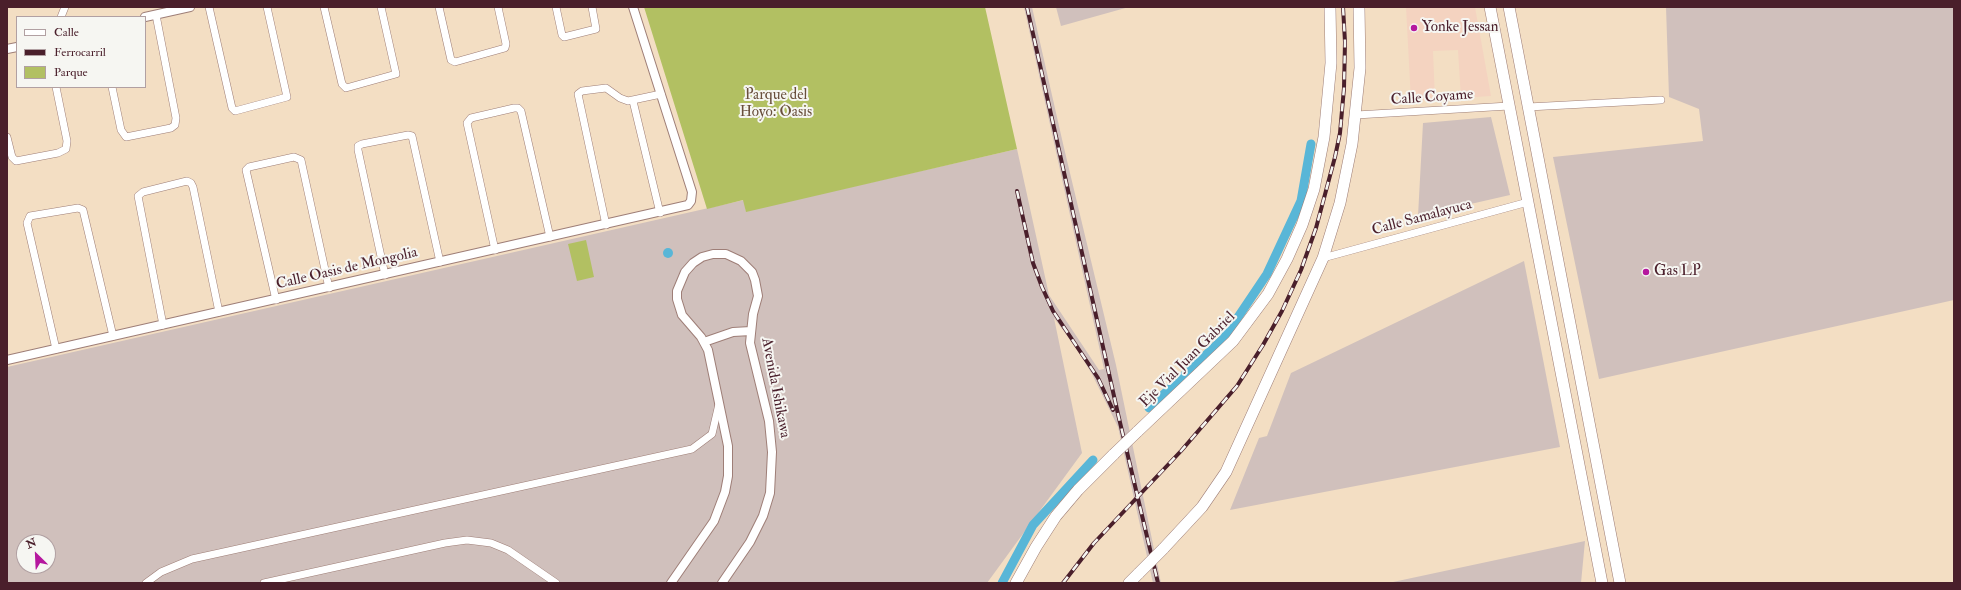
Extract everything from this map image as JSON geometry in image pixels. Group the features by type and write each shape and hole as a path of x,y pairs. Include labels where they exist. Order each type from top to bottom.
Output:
{"main road":[{"name":"Eje Vial Juan Gabriel","path":"1016,583 1036,547 1056,516 1078,490 1114,454 1233,341 1260,306 1287,259 1302,225 1312,196 1324,137 1331,63 1330,7"},
{"path":"1130,583 1202,507 1226,472 1323,258 1344,185 1356,115 1360,44 1359,7"},
{"path":"1490,7 1602,583"},
{"path":"1509,7 1620,583"},
{"path":"1546,291 1562,287"}],"street":[{"path":"146,17 190,7"},
{"path":"209,7 232,108 236,111 287,98 267,7"},
{"path":"324,7 342,84 346,88 396,74 381,7"},
{"path":"440,7 452,60 455,62 503,50 507,46 498,7"},
{"path":"556,7 562,35 564,37 596,29 592,7"},
{"path":"606,225 578,96 582,91 603,88 608,89 623,100 633,101 661,94 633,7"},
{"path":"112,88 121,130 126,137 171,128 175,125 176,118 156,15"},
{"path":"7,137 12,157 16,161 58,153 66,149 67,141 56,88"},
{"name":"Calle Oasis de Mongolia","path":"7,360 683,207 691,201 692,192 661,94"},
{"path":"1528,107 1661,100"},
{"path":"633,101 660,213"},
{"name":"Calle Coyame","path":"1356,115 1509,106"},
{"path":"495,250 467,124 469,120 514,108 520,110 550,237"},
{"path":"385,275 358,150 358,146 362,144 408,135 412,136 440,262"},
{"path":"276,300 246,170 249,167 294,157 301,160 329,288"},
{"path":"163,325 138,196 143,192 187,181 191,182 193,187 219,312"},
{"name":"Calle Samalayuca","path":"1323,258 1528,202"},
{"path":"56,349 27,223 30,216 78,208 83,210 114,336"},
{"name":"Avenida Ishikawa","path":"670,583 708,531 720,509 725,492 729,460 720,402 708,350 704,342 682,315 677,299 677,291 684,272 693,263 702,257 713,254 726,254 741,261 754,276 758,296 750,331 750,343 771,437 770,493 758,528 722,583"},
{"path":"704,342 733,332 750,331"},
{"path":"146,583 161,572 192,559 692,449 712,434 720,402"},
{"path":"264,583 445,543 467,540 490,543 508,550 556,583"}],"shaded area":[{"path":"1024,7 1032,7 1116,365 1161,583 1153,583 1118,427 1092,374 1075,346 1054,318 1082,453 987,583 7,583 7,367 744,200 746,211 1017,149 1049,295 1099,370 1104,369"},
{"path":"1056,7 1129,7 1061,26"},
{"path":"1406,7 1475,7 1491,96 1461,98 1458,50 1433,51 1435,100 1411,101"},
{"path":"1666,7 1954,7 1954,300 1599,379 1553,157 1703,141 1699,109 1669,97"},
{"path":"1491,117 1510,195 1418,216 1423,123"},
{"path":"1524,261 1560,447 1230,510 1259,438 1267,436 1291,373"},
{"path":"1585,541 1581,583 1393,583 1393,582"}],"green space":[{"name":"Parque del Hoyo: Oasis","path":"644,7 985,7 1017,149 746,212 743,200 707,209"},
{"path":"586,240 594,277 577,281 568,244"}],"water":[{"path":"666,248 670,248 672,249 672,257 666,258 663,255 663,251"}],"waterway":[{"path":"1149,408 1224,338 1267,274 1301,201 1311,144"},
{"path":"1002,583 1033,525 1093,460"}],"railway":[{"path":"1027,7 1118,414 1158,583"},
{"path":"1063,583 1094,543 1181,451 1237,386 1263,345 1282,311 1301,270 1316,228 1340,133 1344,88 1345,42 1343,7"},
{"path":"1017,191 1033,263 1042,287 1053,311 1098,378 1113,410"}],"place":[{"name":"Yonke Jessan","path":"1414,28"},
{"name":"Gas LP","path":"1646,272"}]}
